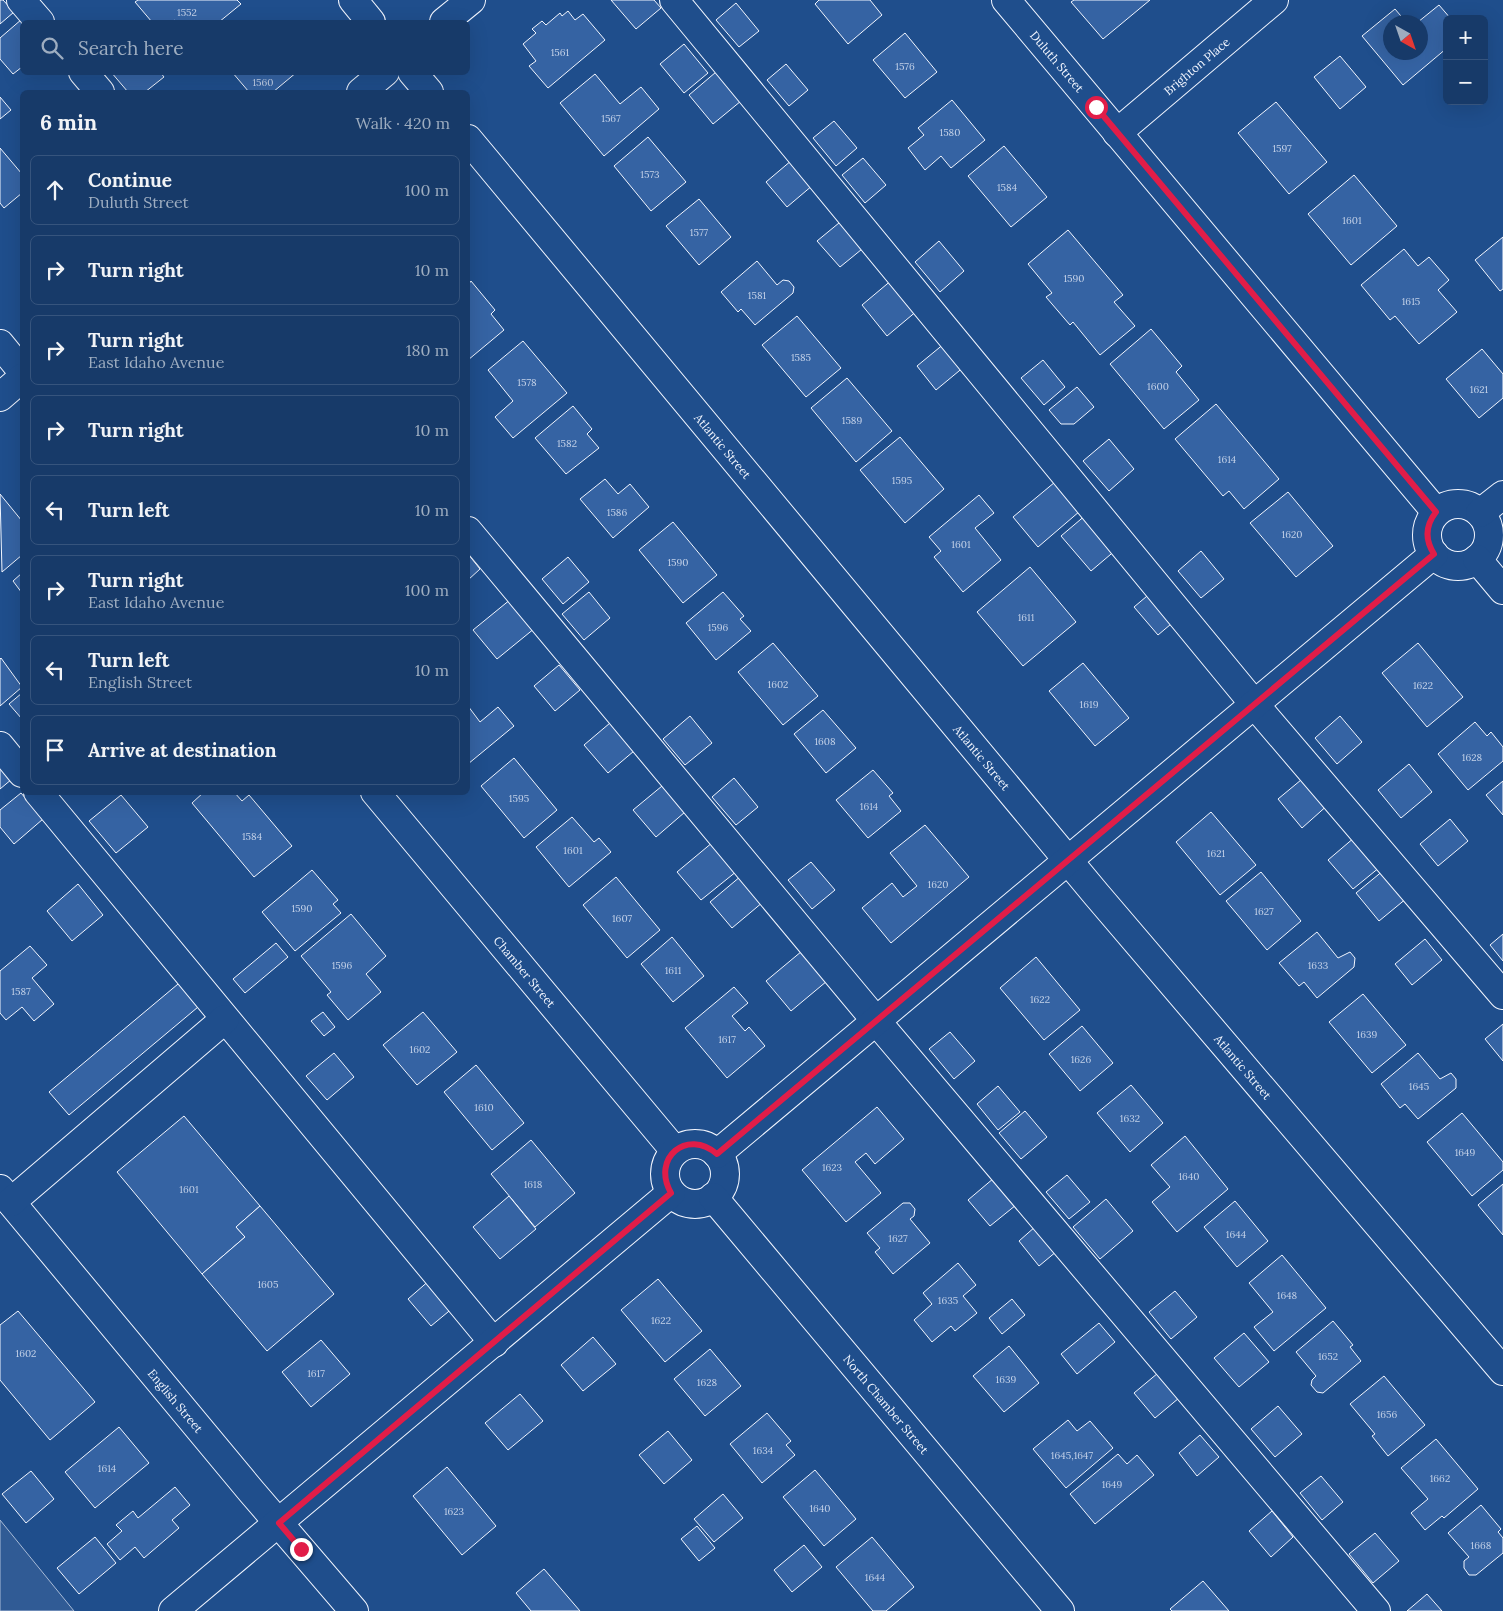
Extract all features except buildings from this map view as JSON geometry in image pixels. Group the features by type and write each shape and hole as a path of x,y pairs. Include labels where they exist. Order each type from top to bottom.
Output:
{"street":[{"path":"21,0 38,20"},
{"path":"353,0 369,20"},
{"path":"446,20 471,0"},
{"path":"674,0 1255,705 1503,995"},
{"name":"Duluth Street","path":"1006,0 1436,512"},
{"name":"Brighton Place","path":"1118,133 1274,0"},
{"path":"86,75 98,90"},
{"path":"363,90 381,75"},
{"path":"415,75 427,90"},
{"name":"Atlantic Street","path":"470,141 1068,861 1503,1371"},
{"path":"0,344 20,369"},
{"path":"0,397 20,380"},
{"path":"1480,513 1503,495"},
{"path":"1454,504 1464,504 1480,513 1486,522 1488,532 1486,546 1477,559 1469,564 1450,564 1434,554 1427,538 1430,519 1436,512 1454,504"},
{"path":"470,533 877,1022 1376,1611"},
{"path":"717,1154 1434,554"},
{"path":"1477,559 1503,590"},
{"path":"0,746 20,771"},
{"path":"40,795 494,1343"},
{"name":"Chamber Street","path":"378,795 675,1151"},
{"path":"5,1195 225,1019"},
{"path":"701,1144 717,1154 725,1171 720,1190 714,1197 696,1204 687,1203 671,1193 664,1176 669,1158 675,1151 683,1146 701,1144"},
{"path":"172,1611 671,1193"},
{"name":"English Street","path":"5,1195 354,1611"},
{"name":"North Chamber Street","path":"714,1197 1060,1611"}],"shaded area":[{"path":"0,1520 74,1611 0,1611"}],"route":[{"path":"301,1549 279,1523 671,1193 666,1185 664,1176 665,1167 675,1151 683,1146 701,1144 717,1154 1434,554 1429,547 1427,538 1430,519 1436,512 1096,107"}]}
